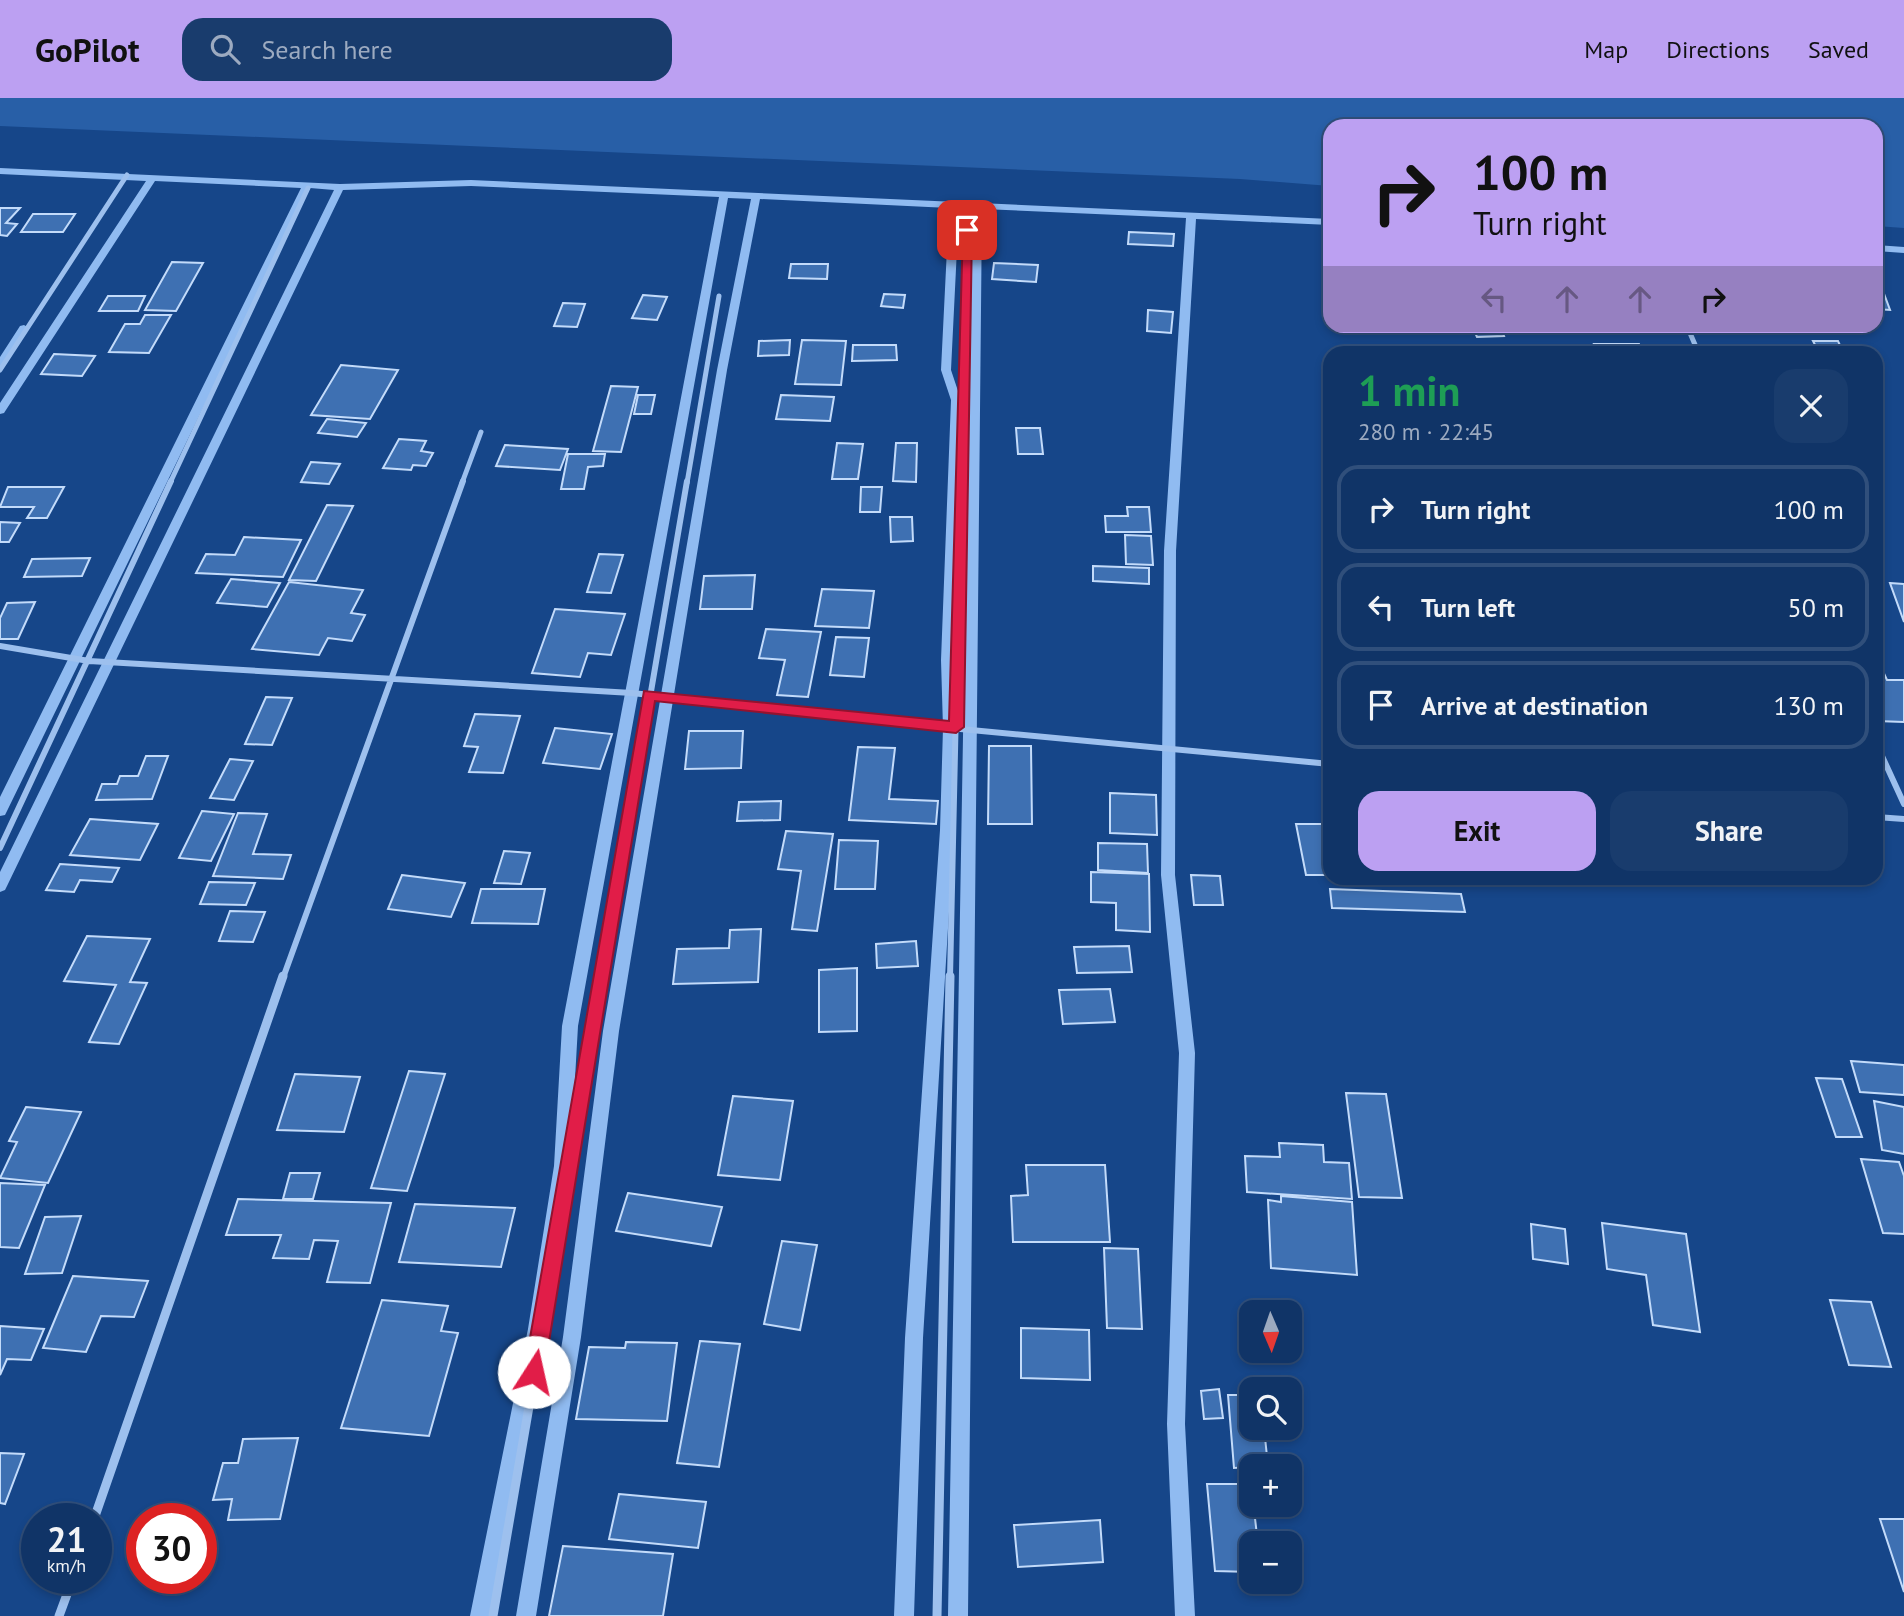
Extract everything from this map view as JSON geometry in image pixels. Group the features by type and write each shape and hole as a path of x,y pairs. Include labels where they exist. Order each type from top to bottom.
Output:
{"street":[{"path":"0,370 127,175"},
{"path":"0,848 308,188"},
{"path":"937,1616 967,230"},
{"path":"493,1616 719,296"},
{"path":"100,1503 266,1032 387,677 481,432"},
{"path":"0,646 89,661 649,695 1323,763"},
{"path":"1883,758 1904,804"},
{"path":"1883,818 1904,819"},
{"path":"59,1616 67,1594"}],"shaded area":[{"path":"0,98 1904,98 1904,228 1883,226 1883,119 1323,119 1323,185 1240,179 0,126"}],"building":[{"path":"0,208 20,208 6,223 17,224 7,236 0,235"},
{"path":"33,214 75,214 63,232 21,232"},
{"path":"1129,232 1174,234 1173,246 1128,244"},
{"path":"172,262 203,263 176,311 145,310"},
{"path":"994,263 1038,265 1036,282 992,279"},
{"path":"791,264 828,264 827,279 789,278"},
{"path":"1883,291 1890,310 1883,310"},
{"path":"884,294 905,295 903,308 881,306"},
{"path":"643,295 667,297 657,320 632,318"},
{"path":"108,296 145,296 138,311 99,311"},
{"path":"563,303 585,304 577,327 554,326"},
{"path":"1148,310 1173,312 1171,333 1147,331"},
{"path":"145,315 171,315 149,353 109,352 125,324 140,324"},
{"path":"1475,333 1503,333 1504,336 1477,337"},
{"path":"790,340 789,355 758,356 759,341"},
{"path":"802,340 846,341 841,385 795,384"},
{"path":"1813,341 1838,341 1840,346 1816,346"},
{"path":"1594,344 1640,346 1595,346"},
{"path":"853,345 896,345 897,360 852,361"},
{"path":"54,354 95,356 82,376 41,374"},
{"path":"341,365 398,370 370,419 311,415"},
{"path":"611,386 638,387 621,452 593,451"},
{"path":"638,395 655,395 651,414 634,414"},
{"path":"781,395 834,397 830,421 776,419"},
{"path":"327,419 366,423 357,437 318,433"},
{"path":"1016,428 1040,428 1043,454 1018,454"},
{"path":"399,439 426,441 421,451 433,453 426,466 413,465 411,470 383,468"},
{"path":"837,443 863,444 858,479 832,479"},
{"path":"896,443 917,443 916,482 893,481"},
{"path":"505,445 568,449 560,470 496,466"},
{"path":"568,454 605,454 603,466 588,467 584,489 561,489"},
{"path":"311,462 340,464 329,484 301,482"},
{"path":"8,487 64,487 47,518 27,518 34,507 0,507"},
{"path":"861,487 882,487 880,512 860,512"},
{"path":"327,505 353,506 316,581 289,580"},
{"path":"1127,507 1149,507 1151,532 1106,532 1105,516 1128,516"},
{"path":"890,517 912,517 913,541 891,542"},
{"path":"0,522 20,523 9,542 0,542"},
{"path":"1125,535 1151,536 1153,565 1126,564"},
{"path":"244,537 301,540 283,577 196,573 206,554 235,555"},
{"path":"599,554 623,555 611,593 587,592"},
{"path":"90,558 82,576 24,577 32,559"},
{"path":"1093,566 1149,568 1149,584 1093,581"},
{"path":"755,575 752,609 700,609 704,576"},
{"path":"231,579 280,583 267,607 217,603"},
{"path":"289,582 363,590 351,613 365,615 352,641 328,638 319,655 252,649"},
{"path":"1890,583 1904,584 1904,622"},
{"path":"822,589 874,591 869,628 815,626"},
{"path":"35,602 18,639 0,639 0,618 7,603"},
{"path":"555,609 625,614 611,655 588,653 580,677 532,673"},
{"path":"766,629 821,632 808,697 777,695 785,660 759,658"},
{"path":"836,637 869,638 864,677 830,675"},
{"path":"1883,671 1887,680 1904,680 1904,722 1883,721"},
{"path":"266,697 292,698 272,745 245,744"},
{"path":"475,714 520,716 503,773 469,772 478,747 464,746"},
{"path":"555,728 612,734 600,769 543,763"},
{"path":"689,731 743,731 741,768 685,769"},
{"path":"989,746 1031,746 1032,824 988,824"},
{"path":"858,747 895,748 889,799 938,801 936,824 849,820"},
{"path":"146,756 168,756 152,799 96,800 102,784 117,784 120,776 138,776"},
{"path":"230,759 253,761 234,800 210,798"},
{"path":"1110,793 1156,795 1157,835 1110,833"},
{"path":"781,801 780,820 737,821 739,802"},
{"path":"202,811 234,814 211,861 179,858"},
{"path":"238,813 267,814 253,854 291,855 283,879 213,876"},
{"path":"90,819 158,824 140,860 70,855"},
{"path":"1296,824 1323,824 1323,875 1306,875"},
{"path":"786,831 833,834 817,931 792,929 801,871 778,869"},
{"path":"839,840 878,841 875,889 835,889"},
{"path":"1098,843 1147,844 1148,873 1098,870"},
{"path":"504,851 530,853 521,884 494,883"},
{"path":"60,864 119,868 112,882 80,880 74,892 46,890"},
{"path":"1091,872 1149,874 1150,932 1116,930 1116,903 1091,902"},
{"path":"402,875 465,883 451,917 388,909"},
{"path":"1191,875 1220,876 1223,905 1194,905"},
{"path":"209,882 255,883 246,905 200,904"},
{"path":"481,889 545,889 538,924 472,923"},
{"path":"1330,889 1461,894 1465,912 1332,908"},
{"path":"230,911 265,912 253,942 219,941"},
{"path":"761,929 758,982 673,984 677,949 729,948 730,930"},
{"path":"87,936 150,939 130,982 147,983 119,1044 89,1042 116,985 64,981"},
{"path":"916,941 918,966 877,968 876,944"},
{"path":"1129,946 1132,972 1077,973 1074,947"},
{"path":"857,968 857,1031 819,1032 819,970"},
{"path":"1110,989 1115,1022 1063,1024 1059,990"},
{"path":"1851,1061 1904,1065 1904,1095 1860,1092"},
{"path":"409,1071 445,1074 407,1191 371,1188"},
{"path":"295,1074 360,1077 344,1132 277,1130"},
{"path":"1816,1078 1842,1079 1862,1137 1836,1137"},
{"path":"1346,1093 1386,1094 1402,1198 1359,1197"},
{"path":"733,1096 793,1101 780,1180 718,1175"},
{"path":"1874,1101 1904,1107 1904,1154 1882,1150"},
{"path":"26,1107 81,1112 48,1183 0,1178 17,1142 9,1141"},
{"path":"1279,1143 1323,1145 1324,1162 1349,1163 1352,1199 1247,1192 1245,1156 1280,1157"},
{"path":"1861,1159 1899,1162 1904,1176 1904,1234 1883,1233"},
{"path":"1026,1165 1105,1165 1110,1242 1013,1242 1011,1196 1028,1195"},
{"path":"290,1173 320,1173 313,1199 283,1199"},
{"path":"0,1183 45,1185 19,1248 0,1247"},
{"path":"628,1193 722,1207 711,1246 616,1231"},
{"path":"1281,1196 1352,1202 1357,1275 1271,1268 1268,1200 1281,1202"},
{"path":"238,1199 391,1203 370,1283 327,1282 338,1241 314,1240 309,1259 273,1258 281,1235 226,1235"},
{"path":"415,1204 515,1208 501,1267 399,1262"},
{"path":"81,1216 62,1273 25,1274 45,1217"},
{"path":"1602,1223 1686,1234 1700,1332 1653,1325 1646,1275 1607,1269"},
{"path":"1531,1224 1565,1229 1568,1264 1533,1259"},
{"path":"782,1241 817,1245 800,1330 764,1324"},
{"path":"1104,1248 1138,1249 1142,1329 1107,1328"},
{"path":"73,1276 148,1281 134,1317 101,1316 86,1352 43,1348"},
{"path":"382,1300 448,1306 441,1331 458,1333 429,1436 341,1428"},
{"path":"1830,1300 1871,1302 1891,1367 1849,1365"},
{"path":"0,1326 44,1329 31,1360 7,1359 0,1375"},
{"path":"1021,1328 1089,1330 1090,1380 1021,1378"},
{"path":"700,1341 740,1344 719,1467 677,1463"},
{"path":"626,1342 677,1343 667,1421 576,1419 589,1347 625,1348"},
{"path":"1219,1389 1223,1418 1204,1419 1201,1391"},
{"path":"1228,1395 1239,1395 1239,1440 1265,1440 1267,1454 1239,1454 1239,1468 1234,1468"},
{"path":"298,1438 280,1519 228,1520 232,1499 213,1500 223,1463 238,1463 243,1439"},
{"path":"0,1453 24,1454 5,1504 0,1503"},
{"path":"1207,1484 1239,1484 1239,1517 1255,1517 1256,1531 1239,1531 1239,1572 1215,1571"},
{"path":"619,1494 706,1502 698,1548 609,1539"},
{"path":"1880,1519 1904,1519 1904,1592"},
{"path":"1100,1520 1103,1562 1018,1567 1014,1525"},
{"path":"563,1546 673,1554 663,1616 549,1616"}],"waterway":[{"path":"0,171 152,178"},
{"path":"0,411 152,178"},
{"path":"152,178 307,185"},
{"path":"340,187 471,183 1323,222"},
{"path":"0,811 307,185"},
{"path":"307,185 340,187"},
{"path":"0,886 340,187"},
{"path":"480,1616 537,1329 562,1166 570,1026 724,195"},
{"path":"526,1616 572,1337 611,1031 722,370 756,196"},
{"path":"904,1616 914,1338 947,830 950,728 947,660 956,400 946,370 954,205"},
{"path":"958,1616 977,206"},
{"path":"1185,1616 1176,1424 1187,1053 1168,875 1170,551 1191,216"},
{"path":"1883,248 1904,250"},
{"path":"0,365 24,328"}],"route":[{"path":"534,1372 649,695 956,727 967,230"}]}
